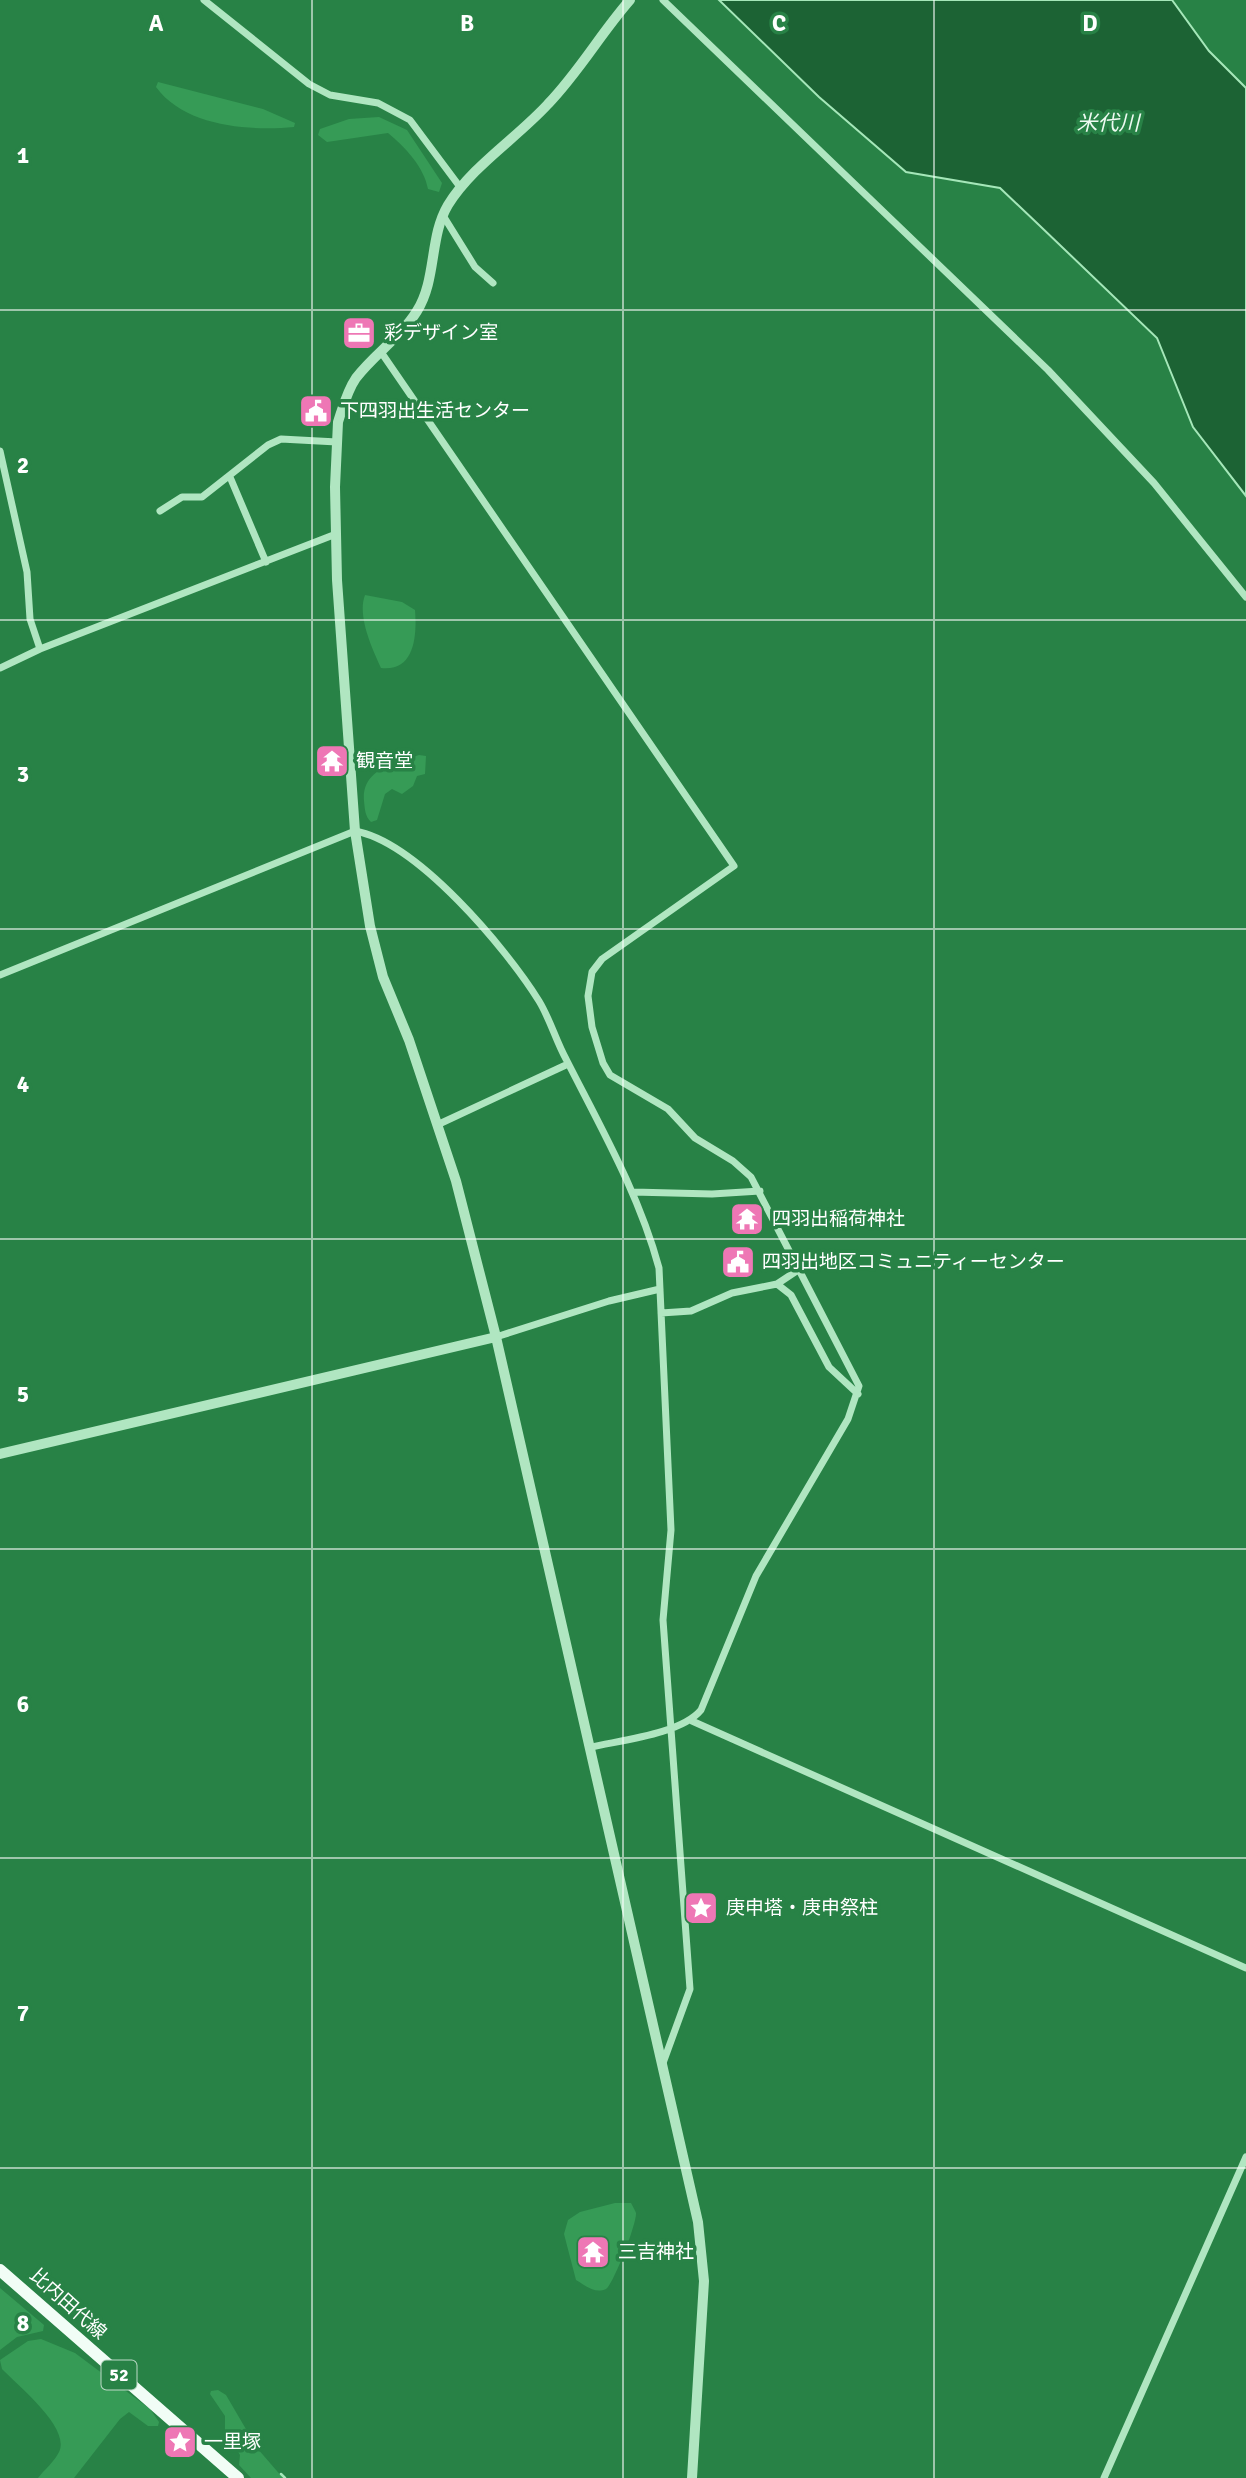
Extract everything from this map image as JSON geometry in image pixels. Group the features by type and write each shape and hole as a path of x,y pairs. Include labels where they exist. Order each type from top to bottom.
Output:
{"main road":[{"name":"比内田代線","path":"0,2270 238,2478"}],"street":[{"path":"204,0 309,84 330,95 378,103 410,120 460,187"},
{"path":"630,0 600,34 555,97 516,137 460,187 444,216 430,281 423,300 410,322 356,379 345,399 338,422 336,534 355,831 370,926 383,977 409,1040 456,1181 496,1337 698,2222 704,2281 692,2478"},
{"path":"663,0 1048,370 1154,483 1246,597"},
{"path":"444,216 475,267 493,283"},
{"path":"381,352 734,866 602,960 592,972 588,996 592,1027 603,1063 610,1075 668,1109 695,1138 747,1172 760,1191 859,1386 848,1419 756,1576 711,1689 692,1721 591,1747"},
{"path":"160,511 182,496 202,497 268,445 281,439 337,442"},
{"path":"0,451 3,476 27,572 30,620 40,649"},
{"path":"230,477 265,562"},
{"path":"0,668 40,649 336,534"},
{"path":"0,975 355,831 373,834 433,879 500,946 541,1003 568,1064 633,1192 649,1232 659,1268 671,1530 663,1620 690,1989 663,2063"},
{"path":"437,1125 568,1064"},
{"path":"633,1192 712,1194 760,1191"},
{"path":"661,1313 691,1311 732,1293 777,1284 800,1268"},
{"path":"777,1284 791,1295 829,1367 858,1394"},
{"path":"0,1454 496,1337 609,1301 660,1289"},
{"path":"692,1721 1246,1968"},
{"path":"1104,2478 1246,2157"}],"shaded area":[{"path":"158,82 263,109 295,123 294,127 258,128 219,124 184,111 168,100 156,87"},
{"path":"379,117 407,130 442,183 439,192 428,189 413,158 388,133 327,142 318,135 320,129 349,119"},
{"path":"365,595 402,602 415,610 412,650 401,664 392,668 381,668 370,642 364,622"},
{"path":"419,755 426,756 425,774 417,776 413,786 402,794 392,789 385,794 377,820 371,822 366,815 364,801 368,781 382,769"},
{"path":"615,2203 631,2203 636,2213 633,2229 609,2285 606,2289 594,2290 576,2280 564,2234 568,2220 580,2212"},
{"path":"0,2288 44,2325 43,2331 17,2337 0,2350"},
{"path":"41,2339 75,2353 150,2409 159,2422 158,2426 148,2426 129,2412 120,2419 74,2478 38,2478 59,2452 61,2442 50,2420 2,2369 0,2360 28,2341"},
{"path":"218,2390 226,2395 257,2448 283,2478 251,2478 239,2465 240,2455 225,2430 225,2416 210,2394 211,2391"}],"water":[{"name":"米代川","path":"719,0 1172,0 1209,51 1246,88 1246,496 1193,427 1157,338 1000,188 906,172 819,97"}],"waterway":[{"path":"281,2474 285,2478"}],"place":[{"name":"彩デザイン室","path":"359,333"},
{"name":"下四羽出生活センター","path":"316,411"},
{"name":"観音堂","path":"332,761"},
{"name":"四羽出稲荷神社","path":"747,1219"},
{"name":"四羽出地区コミュニティーセンター","path":"738,1262"},
{"name":"庚申塔・庚申祭柱","path":"701,1908"},
{"name":"三吉神社","path":"593,2252"},
{"name":"一里塚","path":"180,2442"}]}
